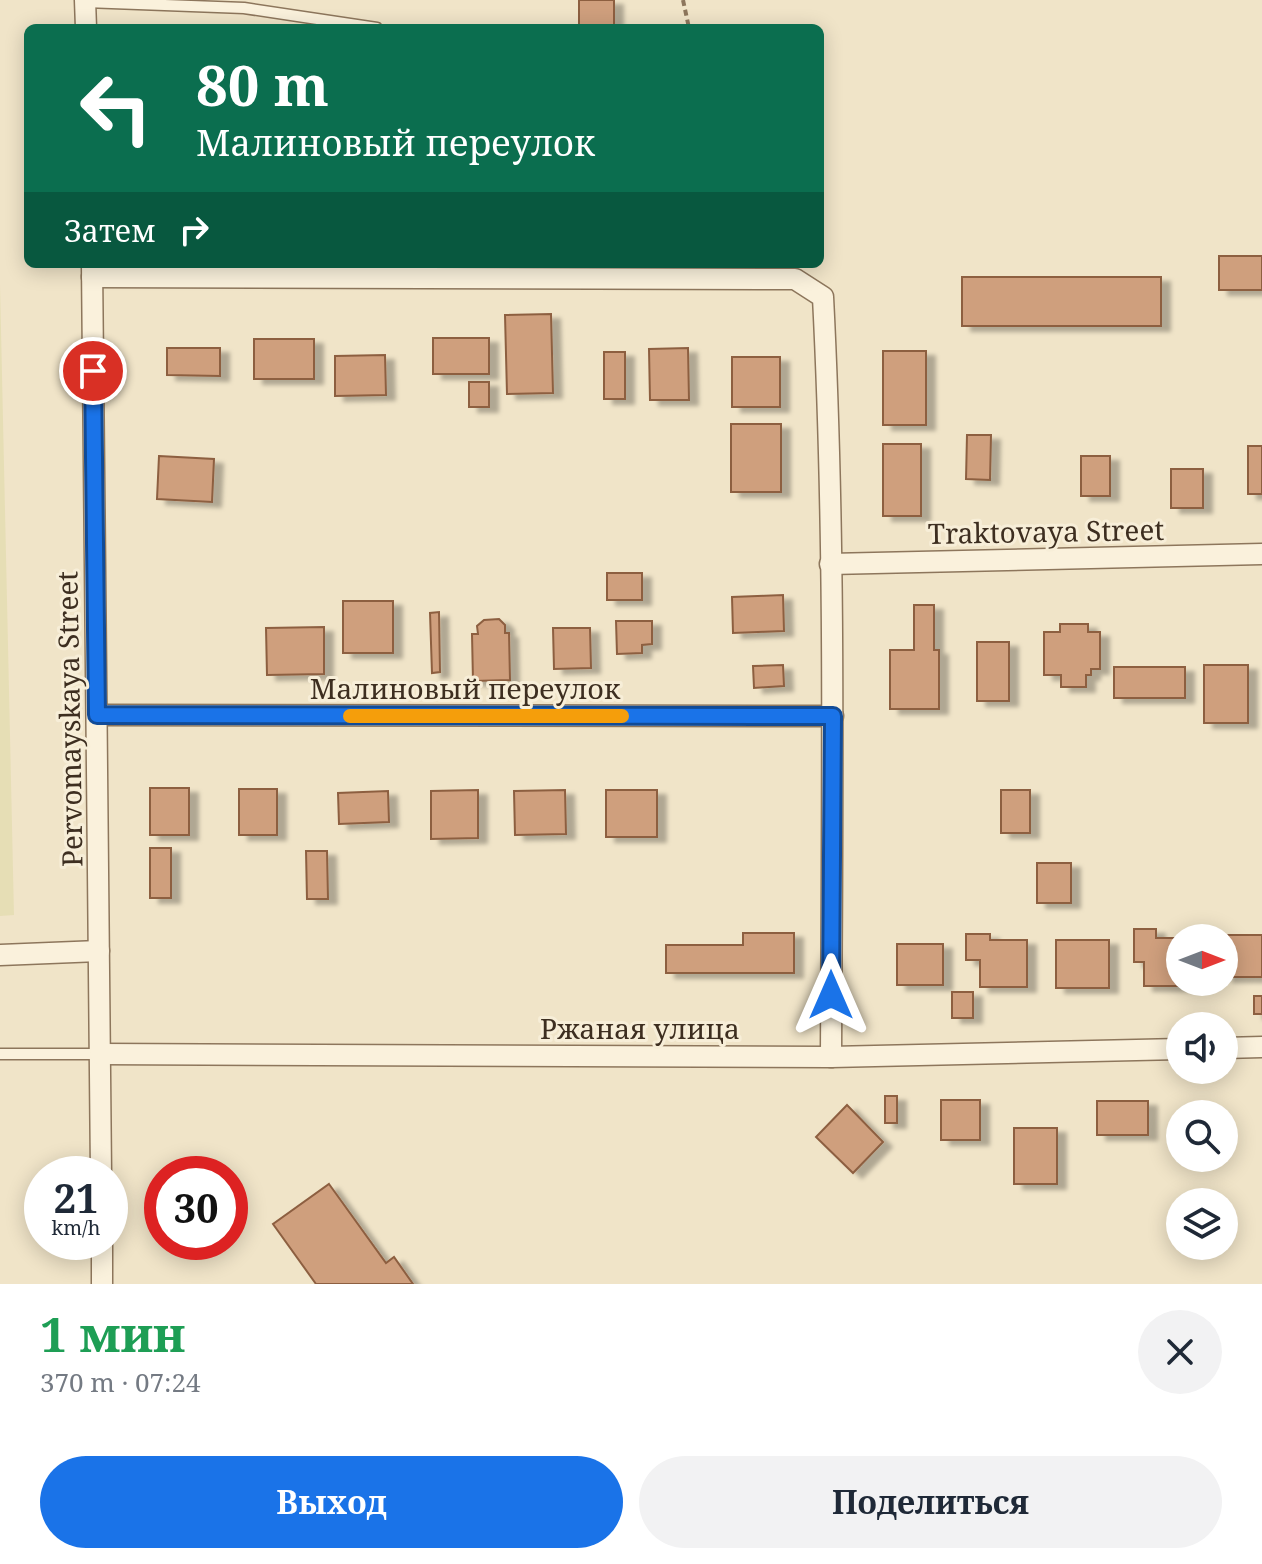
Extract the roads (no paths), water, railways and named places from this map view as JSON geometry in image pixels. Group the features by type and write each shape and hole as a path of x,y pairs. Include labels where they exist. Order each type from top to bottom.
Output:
{"street":[{"path":"85,1 86,24"},
{"path":"92,270 795,279 823,297 833,716 831,1057"},
{"name":"Pervomayskaya Street","path":"92,270 101,1156"},
{"name":"Traktovaya Street","path":"830,564 1262,554"},
{"name":"Малиновый переулок","path":"97,715 833,716"},
{"path":"0,955 99,951"},
{"path":"1238,1048 1262,1047"},
{"name":"Ржаная улица","path":"100,1054 831,1057 1166,1049"},
{"path":"102,1260 102,1284"}],"lane":[{"path":"85,1 244,8 350,24"},
{"path":"0,1054 100,1054"}]}
